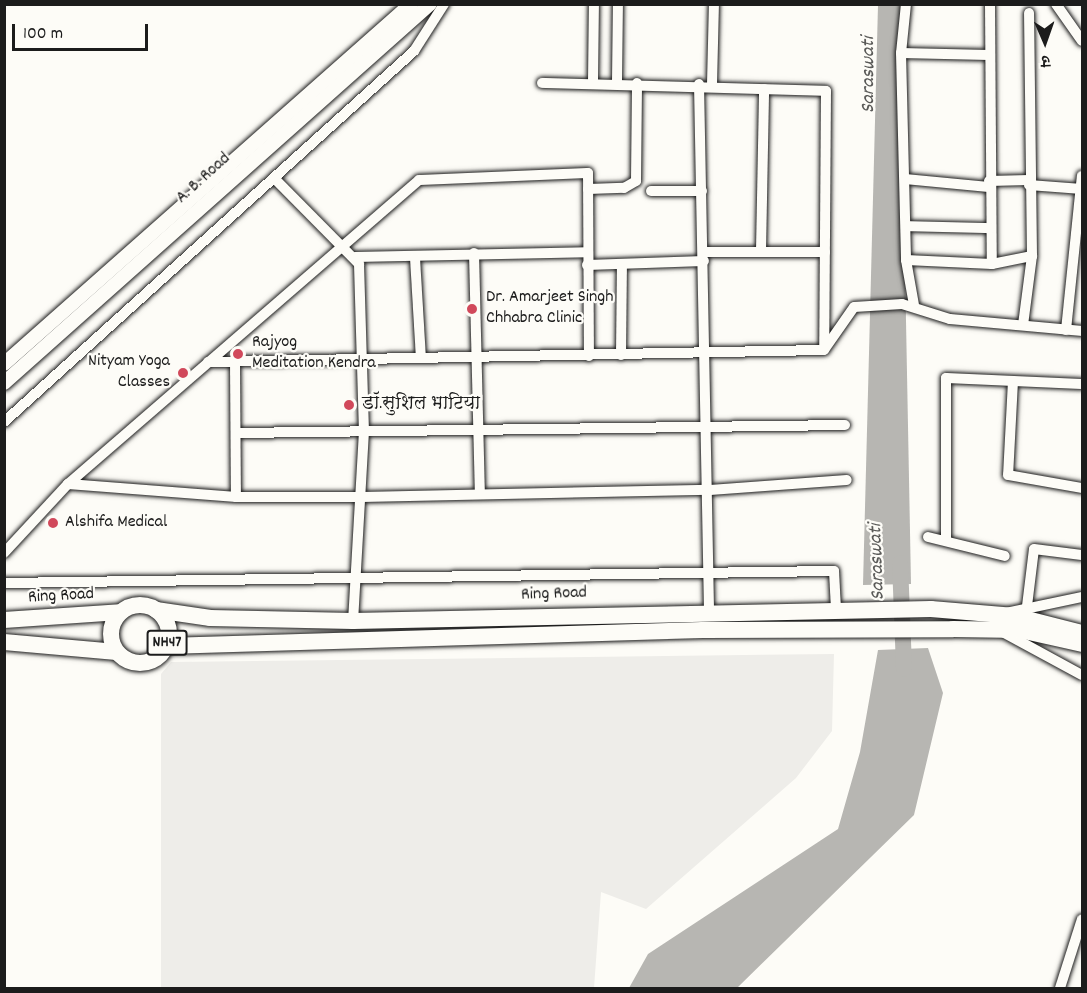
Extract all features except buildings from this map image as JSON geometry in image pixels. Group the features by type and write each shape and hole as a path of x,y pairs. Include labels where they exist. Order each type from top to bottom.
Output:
{"highway":[{"name":"NH47","path":"117,652 140,663 155,659 166,646 167,622 156,610 138,605 120,612"},
{"name":"Ring Road","path":"156,610 210,618 353,621 709,610 931,609 1000,615 1083,633"},
{"name":"Ring Road","path":"4,620 120,612"},
{"path":"4,642 117,652 110,632 120,612"},
{"path":"166,646 703,630 867,632 953,629 999,632 1020,630 1083,644"}],"main road":[{"name":"A. B. Road","path":"4,364 411,4"},
{"name":"A. B. Road","path":"4,383 430,4"}],"street":[{"path":"4,422 276,180 414,51 444,4"},
{"path":"593,81 594,4"},
{"path":"617,81 618,4"},
{"path":"712,84 714,4"},
{"path":"906,4 901,53 906,260 914,305"},
{"path":"990,4 989,184 992,264"},
{"path":"1056,4 1083,41"},
{"path":"1023,325 1032,256 1029,182 1029,13"},
{"path":"901,53 989,55"},
{"path":"542,83 617,81 826,91 824,350"},
{"path":"588,189 624,188 636,181 637,83"},
{"path":"699,84 710,490 709,610"},
{"path":"761,251 764,89"},
{"path":"4,553 68,484 346,246 419,180 588,173 589,356"},
{"path":"1066,330 1083,176"},
{"path":"276,180 355,257 364,431 362,497 354,576 353,621"},
{"path":"905,180 989,184 1029,182 1082,189"},
{"path":"651,191 702,191"},
{"path":"906,226 990,228"},
{"path":"587,265 622,264 761,251 825,252"},
{"path":"355,257 416,258 474,253 587,252"},
{"path":"474,253 480,494"},
{"path":"906,260 992,264 1032,256"},
{"path":"416,258 421,358"},
{"path":"621,355 622,264"},
{"path":"824,350 845,314 862,305 914,305 951,320 1083,331"},
{"path":"208,362 361,357 476,359 824,350"},
{"path":"235,362 236,496"},
{"path":"946,540 946,378 1083,384"},
{"path":"1013,381 1008,475 1083,488"},
{"path":"236,433 845,425"},
{"path":"68,484 236,496 362,497 710,490 847,480"},
{"path":"928,537 1005,556"},
{"path":"1027,606 1034,549 1083,555"},
{"path":"4,583 354,576 834,571 836,610"},
{"path":"1083,597 1027,606 1000,615 999,632 1083,675"},
{"path":"1073,988 1060,986 1082,921"}],"shaded area":[{"path":"834,654 832,731 796,778 646,909 601,892 594,988 161,988 161,674 171,662"}],"water":[{"path":"878,5 900,5 911,584 863,585"},
{"path":"928,648 943,693 914,815 737,988 629,988 648,954 838,829 860,752 878,650"}],"waterway":[{"name":"Saraswati","path":"900,563 904,669"}],"place":[{"name":"Dr. Amarjeet Singh Chhabra Clinic","path":"472,309"},
{"name":"Rajyog Meditation Kendra","path":"238,354"},
{"name":"Nityam Yoga Classes","path":"183,373"},
{"name":"डॉ.सुशिल भाटिया","path":"349,405"},
{"name":"Alshifa Medical","path":"53,523"}]}
